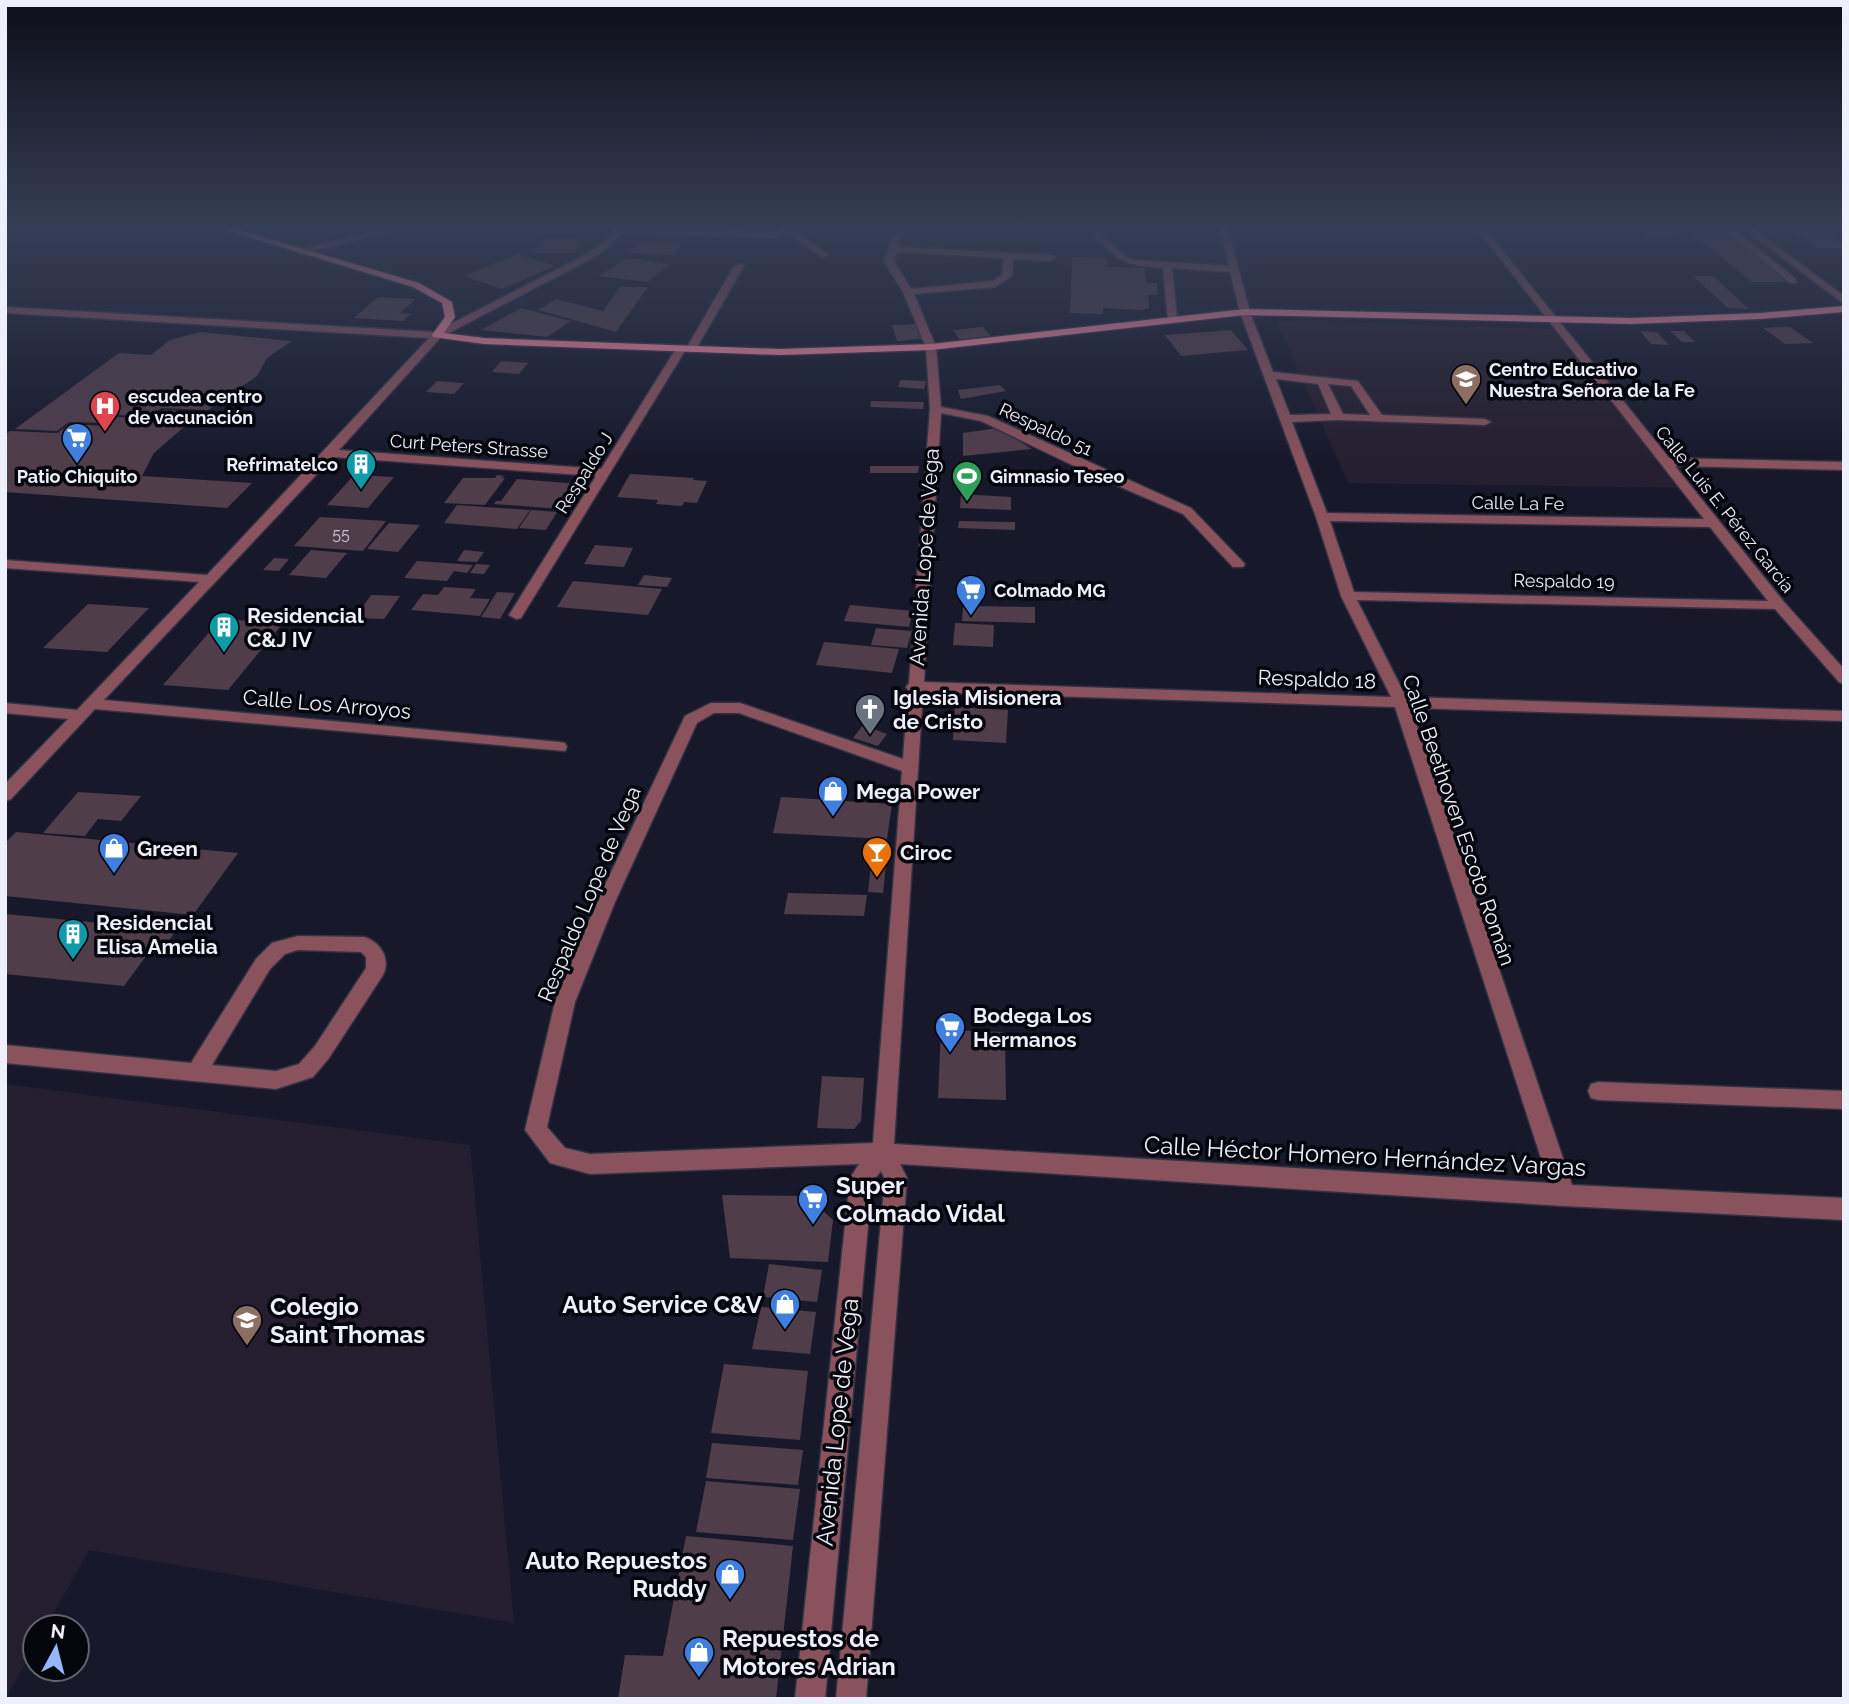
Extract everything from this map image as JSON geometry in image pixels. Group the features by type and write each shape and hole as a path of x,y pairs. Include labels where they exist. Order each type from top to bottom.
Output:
{"main road":[{"path":"448,305 450,317 437,335 484,341 780,352 931,347 1245,312 1670,320 1844,309"}],"street":[{"path":"5,795 12,780 87,709 330,453 437,335 496,305"},
{"name":"Respaldo J","path":"516,615 714,305"},
{"name":"Avenida Lope de Vega","path":"851,1699 896,1178 883,1153 914,687 936,409 931,347 913,305"},
{"path":"1171,305 1172,319"},
{"name":"Calle Beethoven Escoto Román","path":"1243,305 1322,517 1348,596 1401,702 1564,1195"},
{"name":"Calle Luis E. Pérez García","path":"1541,305 1779,605 1844,679"},
{"path":"5,310 437,335"},
{"path":"1269,375 1354,383 1378,418"},
{"path":"1312,379 1322,382 1337,409 1337,417"},
{"name":"Respaldo 51","path":"936,409 984,418 1099,473 1187,511 1238,564"},
{"path":"1285,419 1337,417 1485,422"},
{"name":"Curt Peters Strasse","path":"330,453 605,473"},
{"path":"1665,462 1844,466"},
{"name":"Calle La Fe","path":"1322,517 1714,523"},
{"path":"5,564 210,579"},
{"name":"Respaldo 19","path":"1348,596 1779,605"},
{"name":"Respaldo 18","path":"914,687 1844,716"},
{"name":"Calle Los Arroyos","path":"5,708 87,709 559,747"},
{"name":"Respaldo Lope de Vega","path":"883,1153 590,1164 558,1156 536,1130 565,1002 606,902 691,720 711,708 740,708 909,767"},
{"path":"5,1054 276,1080 306,1071 321,1052 376,969 375,954 365,945 299,943 279,948 263,964 197,1072"},
{"path":"1598,1091 1844,1100"},
{"name":"Avenida Lope de Vega","path":"810,1699 861,1178 883,1153"},
{"name":"Calle Héctor Homero Hernández Vargas","path":"883,1153 1564,1195 1844,1209"}],"shaded area":[{"name":"Centro Educativo Nuestra Señora de la Fe","path":"1276,320 1557,329 1685,488 1348,483"},
{"name":"Colegio Saint Thomas","path":"5,1084 470,1145 514,1623 89,1550 54,1613 21,1613 21,1671 5,1699"}],"building":[{"path":"369,305 410,305 400,313 411,314 403,321 354,318"},
{"path":"547,305 578,305 603,311 608,305 636,305 616,332 538,310"},
{"path":"1070,305 1149,305 1149,308 1141,310 1103,308 1103,314 1070,313"},
{"path":"1724,305 1744,305 1749,309 1728,308"},
{"path":"521,308 571,321 547,337 481,330"},
{"path":"916,324 922,339 897,341 892,325"},
{"path":"983,327 991,337 960,340 953,330"},
{"path":"1790,327 1813,343 1785,344 1763,328"},
{"path":"1231,330 1248,350 1181,356 1165,335"},
{"path":"1640,331 1657,332 1669,345 1651,344"},
{"path":"1670,331 1684,331 1695,342 1682,342"},
{"path":"200,332 292,341 267,358 257,376 208,410 161,408 151,417 119,415 121,413 106,423 69,422 57,431 15,429 119,353 151,355 170,340"},
{"path":"501,361 528,363 519,374 492,372"},
{"path":"900,380 926,381 924,389 898,387"},
{"path":"437,381 464,383 454,394 426,392"},
{"path":"1000,385 1006,391 961,399 958,390"},
{"path":"871,401 924,402 923,409 870,407"},
{"name":"Patio Chiquito","path":"163,410 201,412 154,453 142,476 252,483 227,508 5,492 5,435 10,431 57,433 70,424 106,426 117,417 153,419"},
{"path":"998,428 1032,449 963,456 963,433"},
{"path":"870,466 919,466 918,473 870,473"},
{"path":"630,474 707,481 697,503 684,502 682,506 656,504 658,500 617,497"},
{"name":"Refrimatelco","path":"354,475 394,477 368,508 327,505"},
{"path":"497,475 505,478 485,505 444,503 463,478 495,478"},
{"path":"517,479 579,484 562,509 494,504 501,501"},
{"path":"961,494 1011,497 1011,510 960,508"},
{"path":"457,505 530,510 517,529 444,523"},
{"path":"531,510 557,512 546,530 519,528"},
{"path":"320,517 386,521 363,551 294,546"},
{"path":"959,521 1015,522 1015,530 958,528"},
{"path":"389,523 420,525 398,552 367,549"},
{"path":"595,545 633,548 624,567 584,564"},
{"path":"311,550 347,553 326,578 289,575"},
{"path":"464,550 484,552 477,562 457,561"},
{"path":"274,558 289,559 279,571 263,570"},
{"path":"417,561 473,565 467,573 454,571 447,581 404,578"},
{"path":"476,564 490,565 484,574 470,573"},
{"path":"644,575 672,578 667,587 638,585"},
{"path":"573,581 662,589 648,615 557,607"},
{"path":"444,587 476,589 470,598 490,599 480,616 411,610 423,594 438,595"},
{"path":"497,592 515,593 500,619 481,617"},
{"path":"371,595 400,596 384,619 355,618"},
{"path":"88,604 149,608 107,652 43,648"},
{"path":"850,605 913,611 909,627 844,621"},
{"path":"963,606 1035,607 1035,623 962,621"},
{"name":"Residencial C&J IV","path":"221,619 283,623 228,690 163,685"},
{"path":"955,623 994,625 993,647 953,645"},
{"path":"876,628 912,631 907,648 871,645"},
{"path":"824,642 899,649 892,673 816,665"},
{"path":"955,707 1008,710 1006,743 953,740"},
{"name":"Iglesia Misionera de Cristo","path":"863,725 887,734 878,746 853,738"},
{"path":"78,792 141,796 121,821 98,819 85,836 43,833"},
{"name":"Mega Power","path":"781,797 892,804 887,839 773,833"},
{"name":"Green","path":"16,832 238,853 193,915 5,896 5,843"},
{"name":"Ciroc","path":"871,865 886,865 883,893 868,892"},
{"path":"788,893 867,895 864,916 784,914"},
{"name":"Residencial Elisa Amelia","path":"5,914 176,930 164,949 152,948 124,986 5,974"},
{"path":"941,1030 1005,1032 1006,1100 938,1098"},
{"path":"822,1076 864,1078 861,1121 854,1129 817,1128"},
{"path":"722,1195 807,1196 833,1220 828,1262 730,1258"},
{"path":"769,1264 822,1270 817,1302 763,1297"},
{"name":"Auto Service C&V","path":"761,1307 816,1312 810,1354 752,1349"},
{"path":"724,1364 808,1371 800,1440 711,1433"},
{"path":"712,1443 803,1450 798,1485 706,1478"},
{"path":"706,1481 800,1489 793,1540 696,1532"},
{"name":"Auto Repuestos Ruddy","path":"686,1536 793,1546 776,1699 618,1699 625,1655 663,1656"}],"place":[{"name":"Centro Educativo Nuestra Señora de la Fe","path":"1466,406"},
{"name":"escudea centro de vacunación","path":"105,433"},
{"name":"Patio Chiquito","path":"77,465"},
{"name":"Refrimatelco","path":"361,491"},
{"name":"Gimnasio Teseo","path":"967,503"},
{"name":"Colmado MG","path":"971,617"},
{"name":"Residencial C&J IV","path":"224,654"},
{"name":"Iglesia Misionera de Cristo","path":"870,736"},
{"name":"Mega Power","path":"833,818"},
{"name":"Green","path":"114,875"},
{"name":"Ciroc","path":"877,879"},
{"name":"Residencial Elisa Amelia","path":"73,961"},
{"name":"Bodega Los Hermanos","path":"950,1054"},
{"name":"Super Colmado Vidal","path":"813,1226"},
{"name":"Auto Service C&V","path":"785,1331"},
{"name":"Colegio Saint Thomas","path":"247,1347"},
{"name":"Auto Repuestos Ruddy","path":"730,1601"},
{"name":"Repuestos de Motores Adrian","path":"699,1679"}]}
